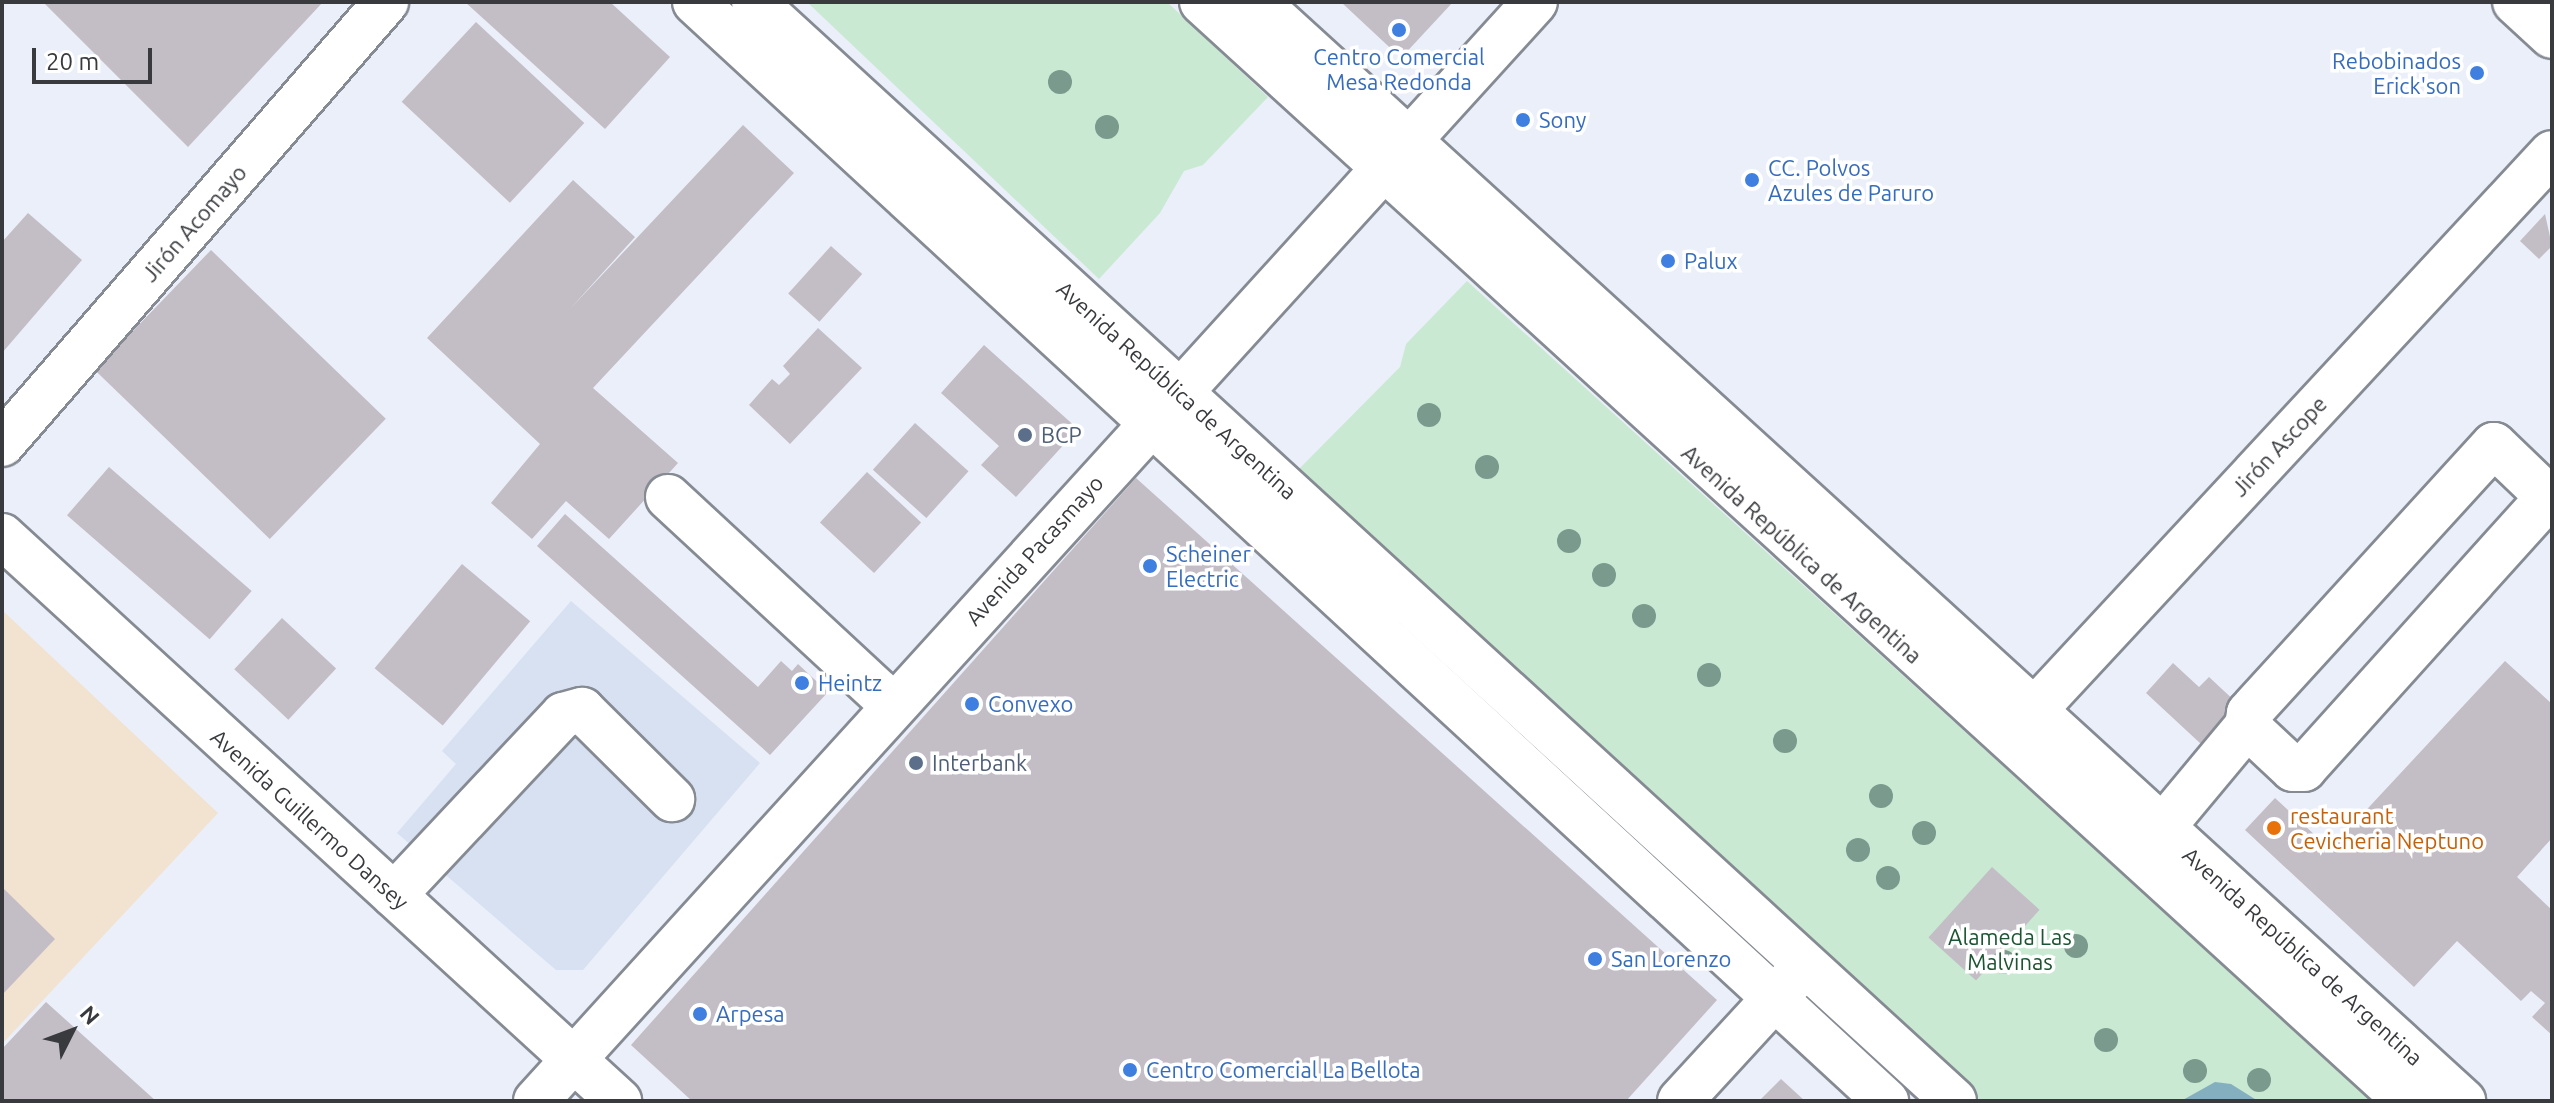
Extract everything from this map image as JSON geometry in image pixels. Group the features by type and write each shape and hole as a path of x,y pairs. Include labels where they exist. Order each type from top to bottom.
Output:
{"street":[{"name":"Jirón Acomayo","path":"2,444 386,2"},
{"name":"Avenida República de Argentina","path":"695,2 1806,964 1954,1101"},
{"name":"Avenida República de Argentina","path":"754,2 1774,999 1886,1101"},
{"name":"Avenida República de Argentina","path":"1202,2 1396,156 2020,725 2407,1101"},
{"name":"Avenida República de Argentina","path":"1257,2 1396,156"},
{"name":"Avenida Pacasmayo","path":"536,1101 1164,405 1535,2"},
{"path":"2515,2 2552,36"},
{"name":"Jirón Ascope","path":"2020,725 2552,153"},
{"path":"2162,828 2247,726 2249,713 2483,448 2494,445 2543,492 2544,502 2304,769 2293,769 2247,726"},
{"path":"668,497 893,705"},
{"name":"Avenida Guillermo Dansey","path":"2,536 619,1101"},
{"path":"394,895 563,715 582,710 672,799"},
{"name":"Avenida República de Argentina","path":"2020,725 2162,828 2463,1101"},
{"path":"1680,1101 1806,964"}],"shaded area":[{"path":"571,601 760,763 583,970 556,970 397,833 456,764 442,751"},
{"path":"2,610 218,813 2,1044"}],"green space":[{"path":"807,2 1167,2 1268,97 1203,165 1184,171 1160,213 1099,279"},
{"name":"Alameda Las Malvinas","path":"1467,281 2373,1101 1979,1101 1298,470 1400,367 1406,344"}],"water":[{"path":"2215,1082 2231,1084 2258,1101 2181,1101"}],"building":[{"path":"43,2 323,2 188,147"},
{"path":"465,2 610,2 670,57 605,129"},
{"name":"Centro Comercial Mesa Redonda","path":"1341,2 1453,2 1401,58"},
{"path":"476,22 584,123 510,203 402,102"},
{"path":"743,125 794,173 593,388 678,463 609,539 566,501 532,539 491,503 540,444 427,338 573,180 635,237 570,309"},
{"path":"28,213 82,260 2,353 2,242"},
{"path":"2545,214 2552,246 2539,259 2520,241"},
{"path":"831,246 862,274 819,322 788,294"},
{"path":"211,250 386,419 270,539 95,370"},
{"path":"818,328 862,368 790,444 749,405 772,379 779,385 790,374 783,366"},
{"path":"984,345 1078,429 1016,497 981,465 999,446 941,393"},
{"path":"915,423 969,471 926,518 873,470"},
{"path":"109,467 252,591 210,639 67,515"},
{"path":"867,472 921,522 874,573 820,522"},
{"path":"1136,478 1717,1000 1626,1101 692,1101 631,1045"},
{"path":"565,514 758,687 781,661 792,671 798,664 828,692 770,755 537,546"},
{"path":"462,564 530,621 443,725 375,668"},
{"path":"282,618 336,668 288,720 234,669"},
{"path":"2505,661 2552,704 2552,838 2517,877 2552,910 2552,1035 2532,1017 2545,1003 2531,991 2521,1001 2457,941 2414,987 2245,830 2275,798 2330,849"},
{"path":"2173,663 2199,687 2209,677 2238,704 2201,744 2146,693"},
{"path":"1992,867 2040,910 1976,980 1928,938"},
{"path":"2,887 55,939 2,995"},
{"path":"46,1002 156,1101 2,1101 2,1049"},
{"path":"1781,1079 1805,1101 1759,1101"}],"place":[{"name":"Centro Comercial Mesa Redonda","path":"1399,30"},
{"name":"Rebobinados Erick'son","path":"2477,73"},
{"name":"Sony","path":"1523,120"},
{"name":"CC. Polvos Azules de Paruro","path":"1752,180"},
{"name":"Palux","path":"1668,261"},
{"name":"BCP","path":"1025,435"},
{"name":"Scheiner Electric","path":"1150,566"},
{"name":"Heintz","path":"802,683"},
{"name":"Convexo","path":"972,704"},
{"name":"Interbank","path":"916,763"},
{"name":"restaurant Cevicheria Neptuno","path":"2274,828"},
{"name":"San Lorenzo","path":"1595,959"},
{"name":"Arpesa","path":"700,1014"},
{"name":"Centro Comercial La Bellota","path":"1130,1070"}]}
